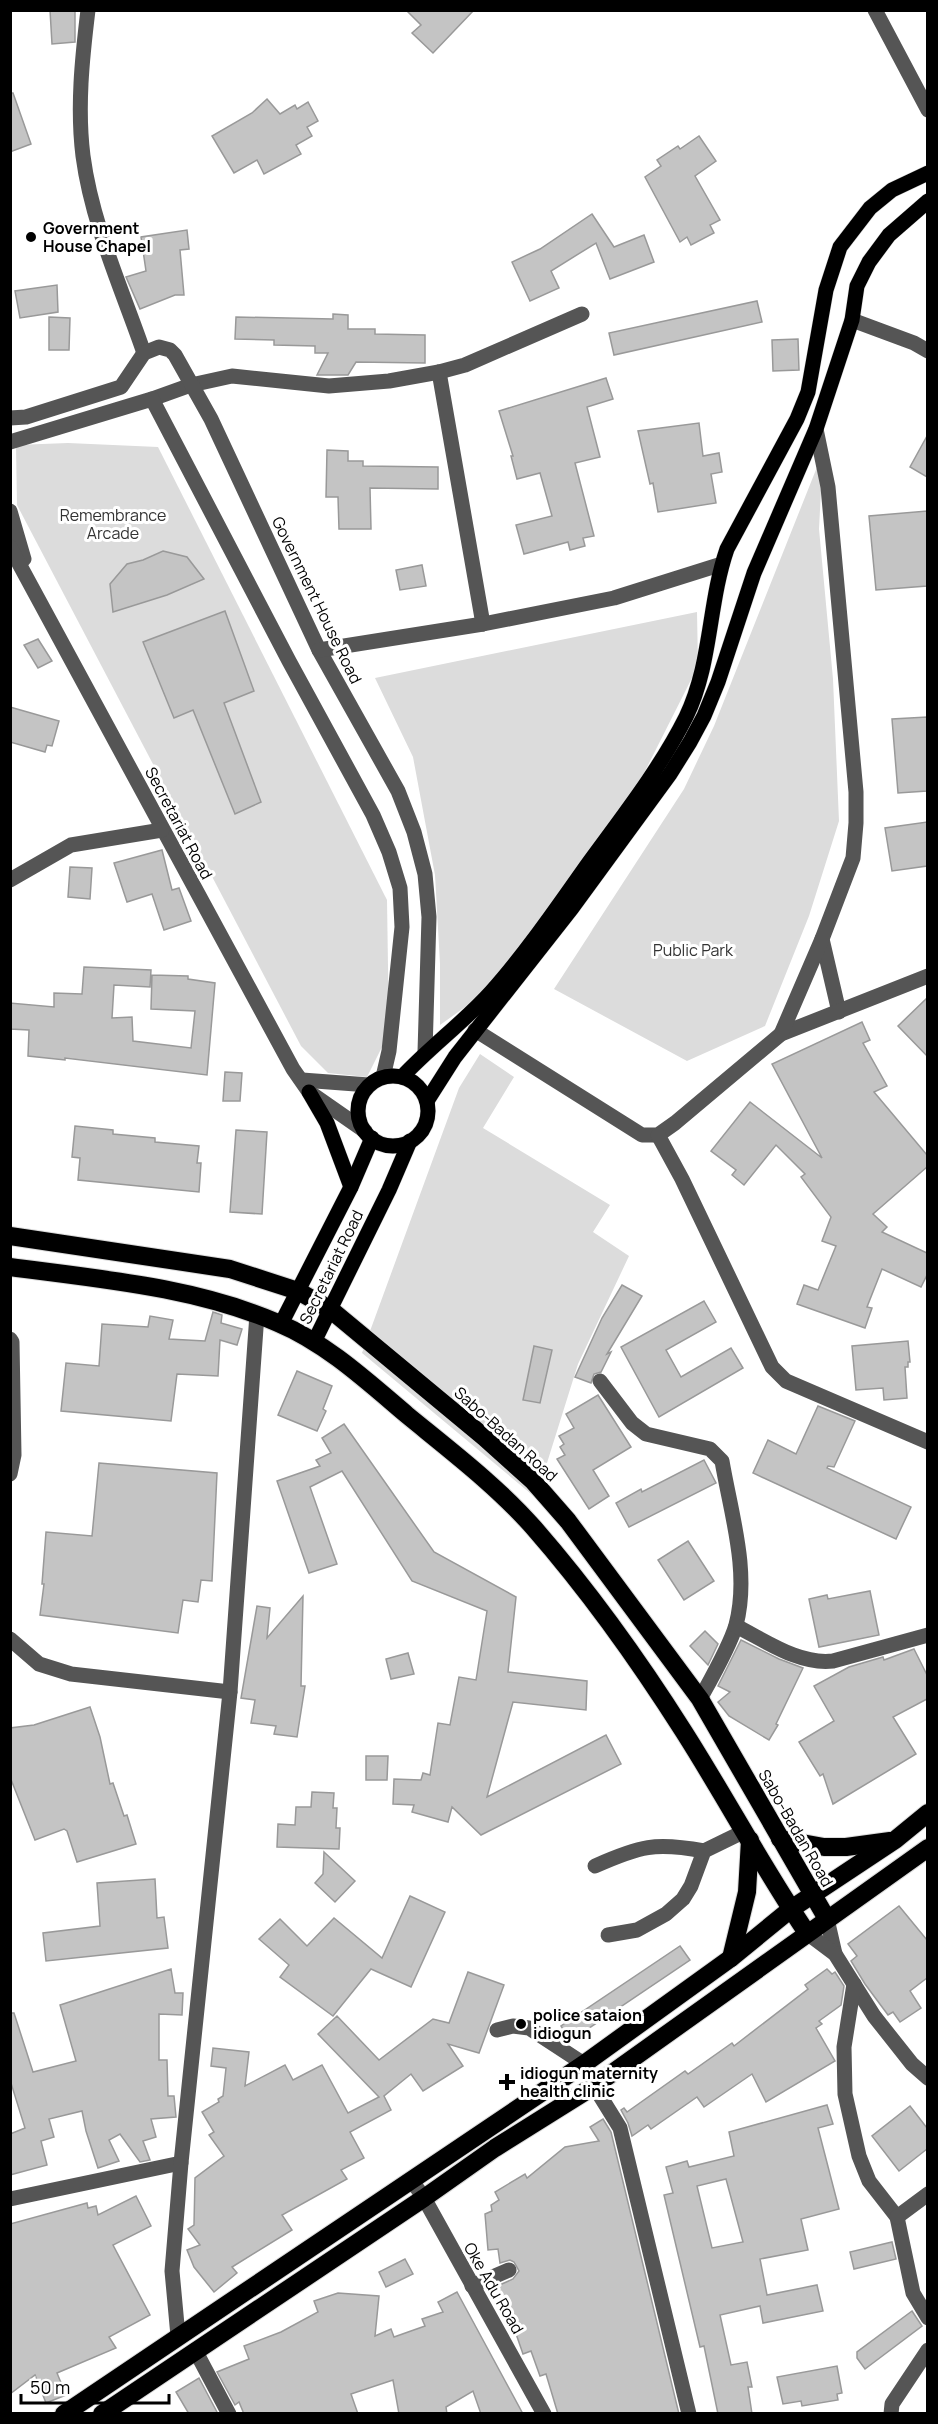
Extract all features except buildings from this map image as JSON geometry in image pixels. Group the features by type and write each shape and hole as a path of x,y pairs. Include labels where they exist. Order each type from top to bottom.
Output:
{"highway":[{"name":"Sabo-Badan Road","path":"10,1236 230,1269 298,1291 330,1310 484,1437 533,1481 574,1530 700,1699 760,1807 827,1918"},
{"path":"10,1267 131,1284 216,1301 282,1324 314,1342 379,1392 499,1492 534,1528 585,1591 652,1683 807,1933"},
{"path":"731,1958 747,1892 744,1830 760,1807"},
{"path":"64,2414 584,2064 731,1958 791,1909 895,1840 927,1813"},
{"path":"780,1839 824,1847 846,1848 895,1840"},
{"path":"102,2414 495,2148 594,2086 827,1918 890,1877 927,1848"}],"main road":[{"path":"402,1077 425,1052 491,992 568,891 660,761 686,716 696,692 709,644 722,564 727,549 797,419 808,392 826,290 840,247 870,208 892,190 927,173"},
{"path":"427,1101 475,1030 572,908 670,774 705,716 754,573 816,429 852,320 858,286 869,261 889,235 927,201"},
{"path":"383,1077 402,1077 417,1086 427,1101 428,1119 418,1136 410,1142 391,1145 369,1135 358,1113 363,1093 369,1085 383,1077"},
{"path":"305,1086 327,1123 351,1187"},
{"name":"Secretariat Road","path":"282,1324 351,1187 369,1135"},
{"name":"Secretariat Road","path":"314,1342 389,1190 410,1142"}],"street":[{"path":"10,418 26,417 121,387 144,353 97,217 83,158 80,111 88,10"},
{"path":"875,10 927,110"},
{"path":"10,442 191,385 232,376 328,386 389,381 439,372 465,365 582,314"},
{"path":"852,320 914,343 927,351"},
{"name":"Government House Road","path":"144,353 159,347 170,350 211,419 319,650 398,791 414,832 425,874 429,917 425,1052"},
{"path":"439,372 483,624"},
{"path":"152,399 289,661 373,815 389,852 400,888 402,927 389,1051 383,1077"},
{"path":"781,1034 822,939 853,858 856,823 856,792 828,487 816,429"},
{"name":"Secretariat Road","path":"10,511 29,579"},
{"name":"Secretariat Road","path":"10,547 293,1069 305,1086 369,1135"},
{"path":"319,650 483,624 614,598 722,564"},
{"path":"10,880 71,845 162,830"},
{"path":"822,939 839,1012"},
{"path":"475,1030 642,1135 658,1135 675,1124 781,1034 927,976"},
{"path":"305,1086 369,1085"},
{"path":"658,1135 682,1179 771,1367 786,1381 927,1442"},
{"path":"178,2336 172,2271 181,2163 230,1692 257,1314"},
{"path":"10,1340 12,1342 14,1455 10,1474"},
{"path":"600,1382 632,1423 646,1434 710,1449 722,1461 740,1568 741,1591 736,1626 700,1699"},
{"path":"736,1626 806,1660 819,1663 833,1662 927,1635"},
{"path":"10,1639 39,1664 71,1674 230,1692"},
{"path":"595,1866 633,1850 650,1846 676,1846 704,1851 744,1830"},
{"path":"608,1935 637,1930 666,1914 683,1899 691,1886 704,1851"},
{"path":"827,1918 835,1954 874,2016 912,2064 927,2078"},
{"path":"807,1933 835,1954"},
{"path":"854,1984 844,2047 845,2094 859,2156 869,2181 897,2217 913,2293 927,2318"},
{"path":"497,2030 513,2026 529,2028 584,2064"},
{"path":"594,2086 620,2128 689,2414"},
{"path":"10,2199 181,2163"},
{"name":"Oke Adu Road","path":"412,2181 424,2198 544,2414"},
{"path":"897,2217 927,2194"},
{"path":"472,2286 509,2270"},
{"path":"195,2350 230,2414"},
{"path":"891,2414 892,2404 927,2350"}],"green space":[{"name":"Remembrance Arcade","path":"68,443 158,447 387,900 389,1033 367,1077 328,1073 301,1046 17,505 16,445"},
{"name":"Public Park","path":"823,452 819,529 833,679 839,821 809,916 765,1026 687,1061 554,989 684,789 714,726"},
{"path":"697,612 698,666 639,783 493,987 440,1025 440,964 435,875 413,757 375,678"},
{"path":"480,1054 514,1077 483,1128 610,1205 593,1232 629,1256 578,1364 536,1498 362,1353 459,1088"}],"place":[{"name":"Government House Chapel","path":"31,237"},
{"name":"police sataion idiogun","path":"521,2024"},
{"name":"idiogun maternity health clinic","path":"507,2082"}]}
